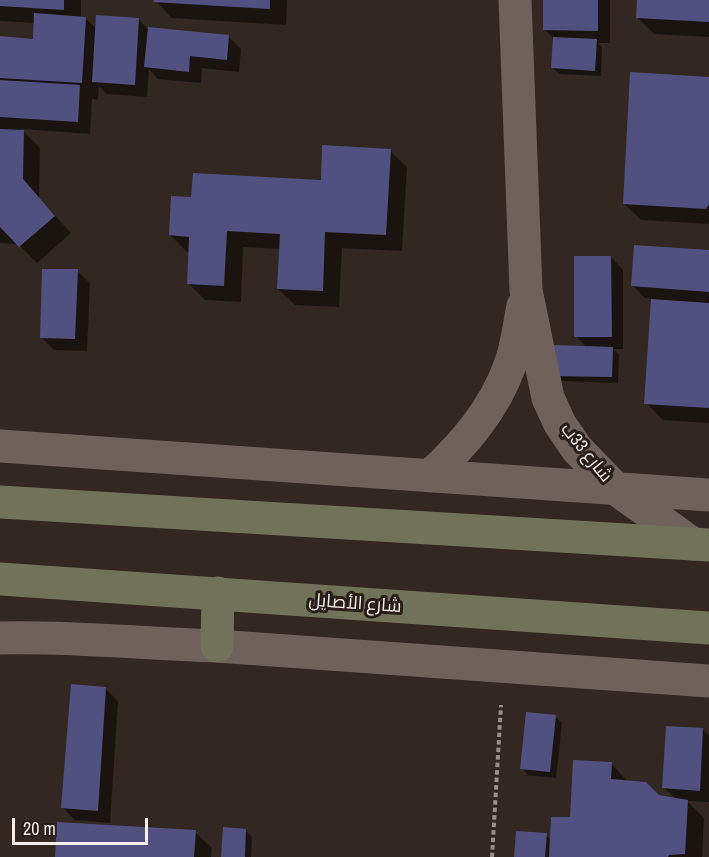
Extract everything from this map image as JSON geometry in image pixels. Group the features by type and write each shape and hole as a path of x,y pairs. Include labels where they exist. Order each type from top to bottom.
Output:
{"street":[{"name":"شارع 33ب","path":"515,0 526,290 548,398 560,424 577,448 616,489 701,544"},
{"name":"شارع 33ب","path":"430,476 455,453 478,426 496,396 511,364 526,290"},
{"path":"0,446 709,495"},
{"path":"0,502 701,544"},
{"name":"شارع الأصايل","path":"0,579 709,628"},
{"path":"217,646 218,594"},
{"path":"0,638 48,637 217,646 709,681"}],"path":[{"path":"492,857 504,668"}],"building":[{"path":"0,0 64,0 64,10 0,6"},
{"path":"154,0 270,0 270,9 153,2"},
{"path":"543,0 598,0 598,31 543,30"},
{"path":"637,0 709,0 709,22 636,18"},
{"path":"34,13 86,17 82,83 0,78 0,36 33,39"},
{"path":"96,15 139,18 135,85 92,82"},
{"path":"148,27 229,35 227,60 190,56 189,72 144,67"},
{"path":"553,37 597,39 595,71 551,68"},
{"path":"630,72 709,77 709,204 706,209 623,204"},
{"path":"0,80 80,85 78,122 0,117"},
{"path":"0,129 24,130 23,179 55,216 19,247 0,227"},
{"path":"322,145 391,149 386,235 325,232 323,291 277,289 280,234 227,231 224,286 187,284 189,237 169,235 171,196 191,197 193,173 321,180"},
{"path":"634,245 709,250 709,292 631,286"},
{"path":"574,256 611,256 612,337 574,337"},
{"path":"42,269 78,269 75,339 40,338"},
{"path":"651,299 709,303 709,408 644,404"},
{"path":"554,345 613,347 612,377 554,376"},
{"path":"71,684 106,687 98,811 61,808"},
{"path":"526,712 556,715 550,772 520,769"},
{"path":"666,726 703,728 700,791 662,788"},
{"path":"573,760 612,762 611,779 646,782 659,795 688,800 685,854 668,857 549,857 551,817 570,817"},
{"path":"57,822 196,830 194,857 55,857"},
{"path":"223,827 246,829 245,857 221,857"},
{"path":"516,831 547,833 545,857 514,857"}]}
